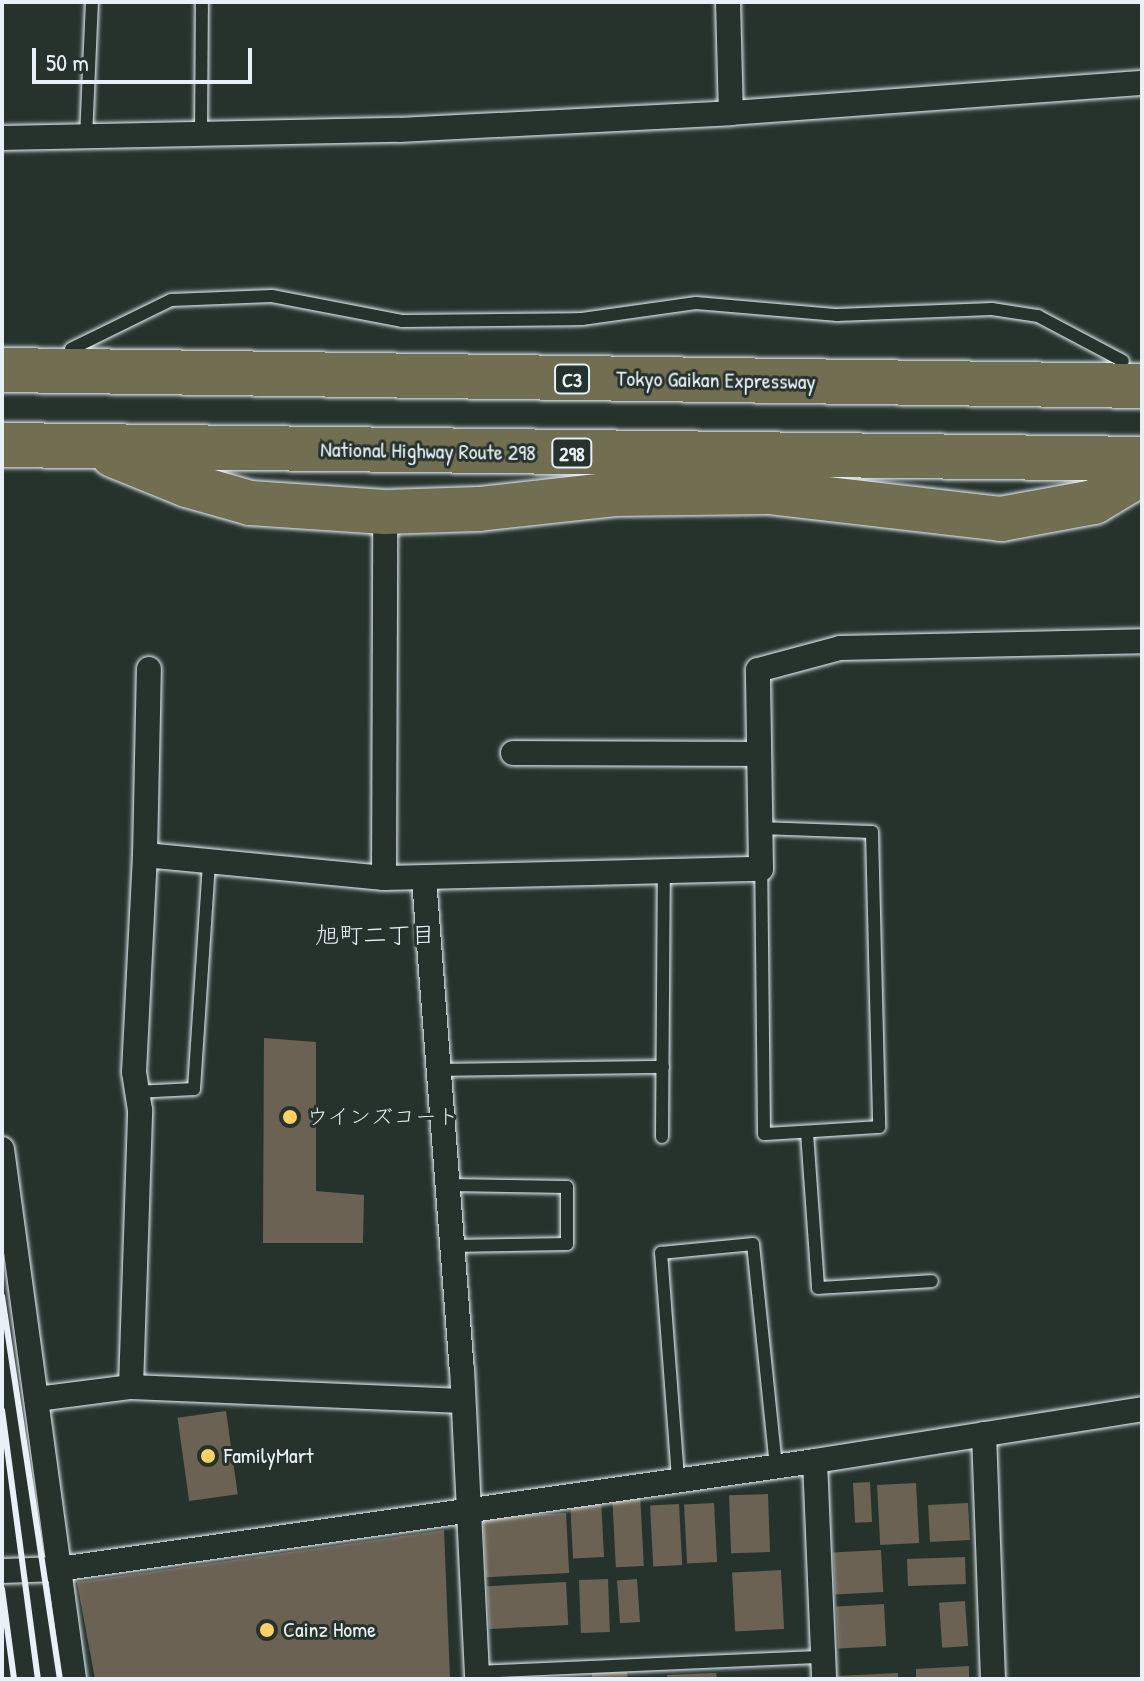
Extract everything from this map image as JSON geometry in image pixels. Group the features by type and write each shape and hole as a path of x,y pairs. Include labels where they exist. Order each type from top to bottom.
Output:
{"highway":[{"path":"2,348 1136,370"},
{"name":"Tokyo Gaikan Expressway","path":"2,370 1136,370"},
{"path":"2,421 1142,435"},
{"name":"National Highway Route 298","path":"2,445 1142,459"},
{"path":"90,446 187,485 250,503 385,512 479,509 614,494 768,492 1001,519 1094,502 1142,473"}],"street":[{"path":"728,2 731,113"},
{"path":"2,138 201,135 731,113 1142,83"},
{"path":"384,878 385,512"},
{"path":"145,855 209,863 235,861 384,878 424,879 664,875 761,869 756,754 758,670 840,648 1142,641"},
{"path":"131,1387 149,669"},
{"path":"513,753 756,754"},
{"path":"424,879 449,1185 470,1507 476,1675"},
{"path":"2,1149 74,1679"},
{"path":"37,1399 131,1387 463,1401"},
{"path":"2,1571 59,1569 470,1507 815,1461 1142,1409"},
{"path":"984,1434 993,1679"},
{"path":"815,1461 823,1668"}],"lane":[{"path":"86,138 92,2"},
{"path":"201,135 202,2"},
{"path":"759,828 872,832 879,1127 764,1134 761,869"},
{"path":"136,1092 194,1089 209,863"},
{"path":"662,1137 664,875"},
{"path":"440,1070 663,1067"},
{"path":"807,1133 818,1288 932,1281"},
{"path":"449,1185 567,1187 567,1244 452,1246"},
{"path":"678,1478 661,1253 753,1244 776,1465"},
{"path":"476,1675 823,1668"}],"building":[{"name":"ウインズコート","path":"264,1038 316,1042 316,1191 364,1195 363,1243 263,1243"},
{"name":"FamilyMart","path":"226,1411 238,1494 189,1501 177,1418"},
{"path":"870,1482 872,1522 855,1523 853,1483"},
{"path":"916,1483 919,1543 880,1545 877,1485"},
{"path":"640,1493 644,1566 616,1567 612,1494"},
{"path":"768,1494 770,1552 731,1553 729,1495"},
{"path":"601,1499 604,1557 573,1559 570,1501"},
{"path":"714,1503 717,1562 687,1563 684,1505"},
{"path":"968,1503 970,1540 930,1542 928,1505"},
{"path":"679,1504 682,1565 653,1566 650,1506"},
{"path":"566,1513 569,1573 486,1577 483,1517"},
{"name":"Cainz Home","path":"444,1530 450,1679 95,1679 77,1582"},
{"path":"881,1550 883,1592 835,1594 833,1553"},
{"path":"965,1557 966,1584 908,1586 907,1559"},
{"path":"781,1570 784,1629 735,1631 732,1573"},
{"path":"608,1579 610,1632 581,1633 579,1580"},
{"path":"637,1579 640,1622 620,1623 617,1580"},
{"path":"566,1582 568,1625 489,1629 487,1586"},
{"path":"965,1601 968,1646 942,1648 939,1603"},
{"path":"884,1604 886,1646 838,1648 836,1607"},
{"path":"969,1666 969,1679 916,1679 916,1669"},
{"path":"627,1672 628,1679 592,1679 592,1673"},
{"path":"716,1673 717,1679 668,1679 667,1675"},
{"path":"898,1673 898,1679 837,1679 837,1676"}],"railway":[{"path":"2,1296 60,1679"},
{"path":"2,1410 38,1679"},
{"path":"2,1589 14,1679"}],"place":[{"name":"ウインズコート","path":"290,1117"},
{"name":"FamilyMart","path":"208,1456"},
{"name":"Cainz Home","path":"267,1630"}],"district":[{"name":"旭町二丁目","path":"375,935"}]}
